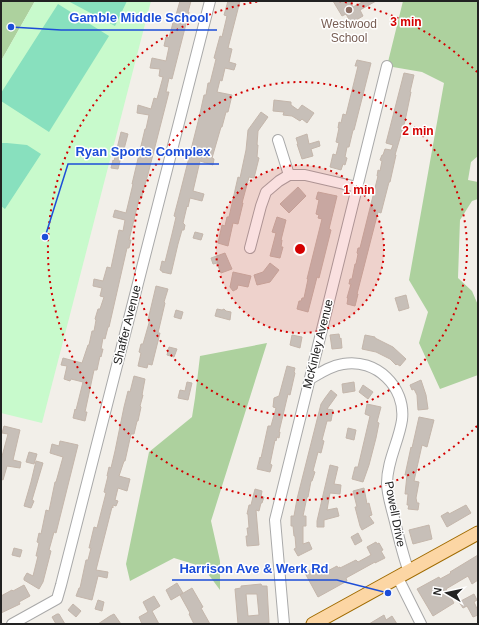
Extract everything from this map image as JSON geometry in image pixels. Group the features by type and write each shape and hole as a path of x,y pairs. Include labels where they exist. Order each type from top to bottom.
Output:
{"main road":[{"path":"313,624 478,533"}],"street":[{"name":"Shaffer Avenue","path":"12,624 57,598 210,1"},
{"name":"McKinley Avenue","path":"284,624 275,520 387,66"},
{"path":"278,140 289,175"},
{"path":"250,248 266,192 289,175 305,175 357,187"},
{"name":"Powell Drive","path":"310,379 329,368 338,365 354,363 363,364 381,372 397,392 401,406 402,421 388,473 387,485 401,546 403,575 421,624"}],"green space":[{"path":"1,1 35,1 1,61"},
{"path":"35,1 151,1 42,423 1,413 1,61"},
{"path":"68,1 127,1 115,26"},
{"path":"403,1 478,1 478,156 471,162 468,180 478,182 478,199 472,201 460,220 458,278 472,291 478,305 478,375 440,389 419,343 428,312 409,280 444,83 422,72 387,66"},
{"path":"58,4 109,36 49,132 1,101 1,93"},
{"path":"1,143 27,145 41,154 5,209 1,206"},
{"path":"267,343 211,521 220,561 220,590 203,567 174,558 130,581 126,564 149,452 192,417 200,356"}],"building":[{"path":"180,1 191,1 189,12 172,79 169,78 166,92 169,92 141,199 139,199 129,240 131,240 129,248 127,248 109,327 105,339 103,338 101,349 103,349 97,370 94,370 85,412 87,412 85,421 73,418 83,382 64,379 67,366 61,365 63,358 82,363 89,345 92,331 94,331 95,319 104,297 100,296 102,288 93,286 94,279 103,281 107,267 111,268 119,230 123,231 125,220 113,217 115,210 126,213 149,115 137,113 138,105 151,109 154,98 157,99 163,77 159,76 160,69 150,68 152,58 166,61 169,47 164,46 166,37 169,38"},
{"path":"228,1 240,1 228,48 232,49 229,62 236,64 234,70 225,68 222,81 220,80 217,92 232,95 228,112 226,112 212,158 214,159 213,165 200,161 193,191 204,194 202,201 190,198 183,223 185,225 184,230 182,230 171,274 162,272 160,270 162,261 165,262 176,217 174,216 204,95 206,95 208,83 210,83 216,59 214,58 220,36 222,37 227,16 224,15"},
{"name":"Westwood School","path":"333,1 350,1 353,7 364,1 376,1 360,10 363,16 351,23 346,14 342,16"},
{"path":"357,60 371,63 354,130 349,147 347,147 345,157 347,158 345,165 343,164 341,170 330,167 333,154 336,155 339,143 336,142 339,122 341,123 343,114 346,115 358,66 355,66"},
{"path":"404,73 414,75 405,121 381,213 378,212 355,306 347,304 351,284 349,284 350,279 352,279 356,264 358,248 360,248 378,176 378,170 380,171 382,161 380,160 385,149 391,150 393,145 386,143"},
{"path":"274,100 291,102 291,105 298,110 302,105 314,113 307,123 302,119 300,121 292,116 283,115 284,112 273,111"},
{"path":"261,112 268,117 258,131 257,157 259,158 254,178 249,177 238,224 233,223 228,246 218,243 222,225 225,226 227,217 229,217 238,177 240,178 246,150 248,130"},
{"path":"121,132 128,134 123,153 118,169 111,168 113,160 114,161"},
{"path":"307,134 309,144 319,141 320,146 311,149 313,156 302,159 296,138"},
{"path":"298,187 306,196 289,213 280,204"},
{"path":"318,192 337,196 329,229 331,230 319,278 317,277 308,312 297,309 299,301 304,298 307,279 322,219 318,218 319,215 316,214 319,200 316,199"},
{"path":"277,217 286,220 281,240 281,247 283,247 280,258 270,256 276,233 272,232"},
{"path":"195,232 203,234 201,240 193,238"},
{"path":"225,253 232,269 221,273 217,263 213,264 211,258"},
{"path":"270,263 279,270 270,282 257,285 254,275 263,272"},
{"path":"233,272 251,276 248,287 238,285 237,289 233,291 230,287"},
{"path":"156,286 168,289 158,333 160,333 152,365 148,364 147,368 138,366 141,353 139,352 149,323 148,320"},
{"path":"406,295 409,308 399,311 395,298"},
{"path":"217,309 224,309 231,312 230,320 215,316"},
{"path":"176,310 183,312 181,319 174,317"},
{"path":"339,334 342,348 332,349 330,335"},
{"path":"292,335 302,337 300,348 290,345"},
{"path":"365,335 375,337 393,347 406,359 400,366 376,352 362,349"},
{"path":"169,347 177,349 174,357 167,355"},
{"path":"287,366 295,368 295,373 290,395 288,394 279,432 279,438 277,437 276,441 275,440 270,464 272,465 270,472 257,469 268,426 271,426 276,408 273,407 274,398 279,396"},
{"path":"134,376 145,379 143,395 138,421 134,434 131,434 125,461 119,476 130,479 127,491 118,488 115,500 118,501 116,506 113,505 113,508 112,507 96,570 108,572 107,578 98,576 92,600 76,596 80,588 86,560 88,560 94,527 97,528 106,493 104,492 109,467 111,468 128,391 130,392"},
{"path":"421,380 426,395 428,409 418,410 417,395 414,389 412,390 410,385"},
{"path":"187,382 192,383 188,400 178,398 180,390 185,391"},
{"path":"354,382 355,391 343,393 342,384"},
{"path":"363,385 373,392 368,399 359,392"},
{"path":"331,390 337,395 327,409 333,410 331,421 327,421 322,440 324,441 321,453 318,452 313,471 315,472 311,481 303,516 306,516 306,526 303,526 303,544 309,542 312,549 298,556 294,549 296,548 295,536 293,526 291,526 291,516 294,516 321,404"},
{"path":"367,404 381,407 377,422 379,423 376,438 363,482 352,479 355,467 358,467 370,416 365,414"},
{"path":"419,417 434,420 427,447 422,445 414,481 419,482 416,498 417,503 419,503 418,510 408,509 408,494 405,494 407,475 405,475"},
{"path":"4,426 20,430 13,460 21,462 20,468 7,466 3,480 1,479 1,460 8,434 2,433"},
{"path":"348,428 356,430 354,440 346,438"},
{"path":"60,441 78,445 56,533 54,532 49,550 51,551 43,582 39,589 24,580 24,578 27,573 33,576 38,556 36,556 39,543 37,542 39,533 41,534 46,510 49,511 55,482 63,457 50,453 52,444 59,446"},
{"path":"29,452 37,454 34,464 26,462"},
{"path":"36,461 43,463 31,508 24,506"},
{"path":"330,465 338,467 334,484 341,485 340,494 330,493 327,510 337,508 339,516 324,520 324,527 317,527 317,521"},
{"path":"364,488 367,504 369,503 372,515 369,516 374,523 362,530 355,507 357,507 353,491"},
{"path":"255,489 262,491 261,497 264,497 259,511 256,510 259,545 247,546 246,536 248,536 247,528 249,528 247,514"},
{"path":"466,505 471,513 447,527 441,516 448,512 449,514"},
{"path":"429,525 432,539 413,544 409,530"},
{"path":"358,533 362,541 355,545 351,537"},
{"path":"376,542 377,544 379,543 383,550 381,551 385,558 346,578 347,581 318,597 305,573 318,566 322,574 337,566 340,568 356,560 358,562 371,555 367,547"},
{"path":"14,548 22,550 20,557 12,555"},
{"path":"478,555 478,580 472,584 468,576 446,589 454,603 433,616 417,589 439,577 440,579 451,573 450,572"},
{"path":"177,583 183,593 171,600 166,590"},
{"path":"261,584 262,586 267,586 269,623 238,624 235,589 241,588 241,586","holes":["246,594 257,594 259,615 248,616"]},
{"path":"24,585 30,596 19,602 20,604 1,613 1,596"},
{"path":"192,588 203,607 201,608 210,624 194,624 189,614 190,613 180,595"},
{"path":"474,594 477,600 474,602 478,615 473,617 467,606 463,608 459,602"},
{"path":"154,596 160,606 152,611 159,624 142,624 139,617 148,612 143,602"},
{"path":"98,600 104,602 102,611 95,609"},
{"path":"73,604 81,611 76,617 68,610"},
{"path":"59,614 65,624 56,624 52,617"},
{"path":"114,614 121,624 98,624 110,616"},
{"path":"384,615 386,620 392,616 397,624 369,624"}],"place":[{"name":"Westwood School","path":"349,10"},
{"name":"Gamble Middle School","path":"11,27"},
{"name":"Ryan Sports Complex","path":"45,237"},
{"name":"Harrison Ave & Werk Rd","path":"388,593"}]}
